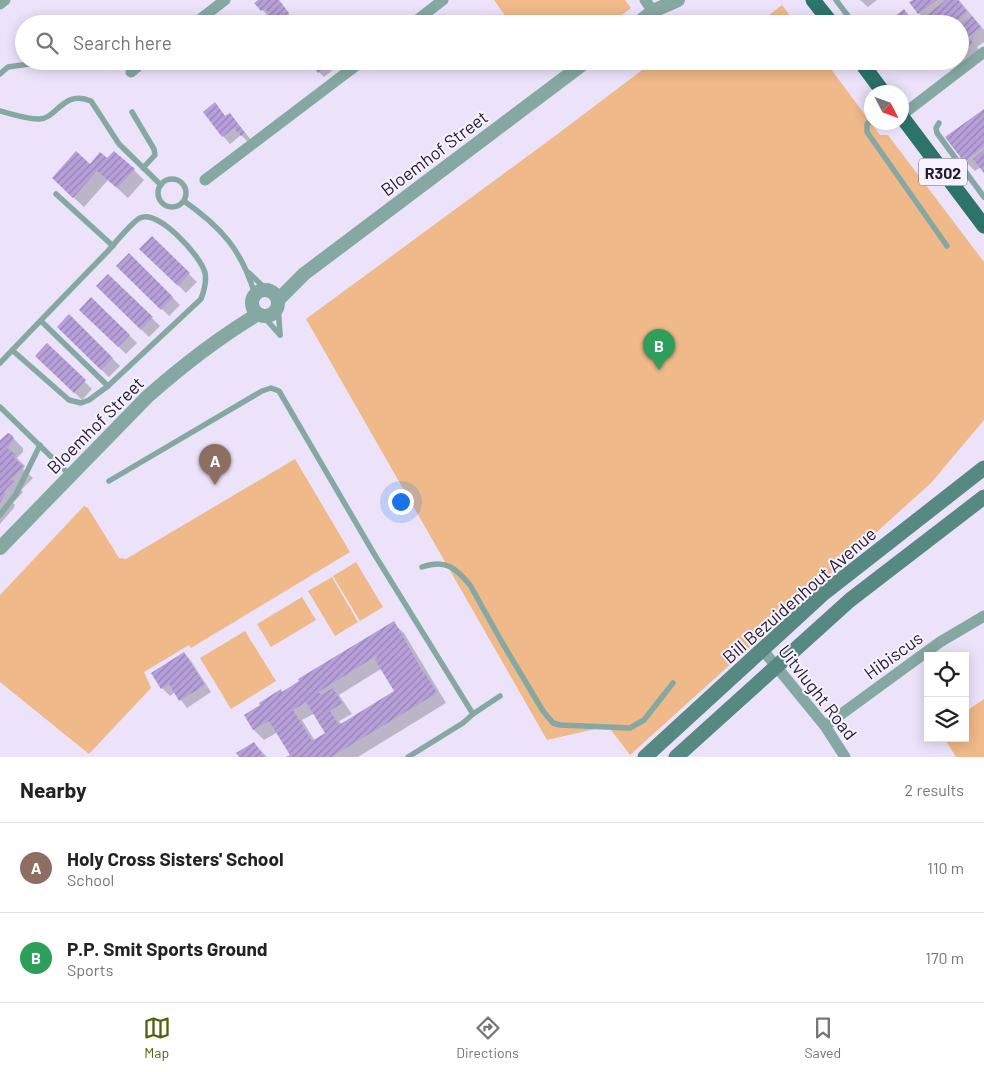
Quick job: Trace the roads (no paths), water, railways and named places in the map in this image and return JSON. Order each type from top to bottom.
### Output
[{"type":"main road","points":[[813,0],[825,15]]},
{"type":"main road","points":[[867,70],[878,85]]},
{"type":"main road","name":"R302","points":[[909,125],[984,226]]},
{"type":"main road","name":"Bill Bezuidenhout Avenue","points":[[644,757],[762,649],[853,570],[984,468]]},
{"type":"main road","points":[[676,757],[850,600],[984,497]]},
{"type":"street","points":[[0,4],[5,0]]},
{"type":"street","points":[[206,15],[225,0]]},
{"type":"street","points":[[424,15],[443,0]]},
{"type":"street","points":[[645,0],[662,7]]},
{"type":"street","points":[[650,15],[678,0]]},
{"type":"street","points":[[969,64],[984,52]]},
{"type":"street","points":[[204,180],[350,70]]},
{"type":"street","name":"Bloemhof Street","points":[[0,548],[147,397],[172,374],[574,70]]},
{"type":"street","points":[[909,111],[961,70]]},
{"type":"street","name":"Hibiscus","points":[[825,726],[940,642],[984,616]]},
{"type":"street","name":"Uitvlught Road","points":[[762,649],[825,726],[845,757]]},
{"type":"lane","points":[[836,0],[847,15]]},
{"type":"lane","points":[[0,74],[8,67],[15,66]]},
{"type":"lane","points":[[0,111],[42,118],[74,98],[84,98],[91,101],[119,144],[161,185]]},
{"type":"lane","points":[[132,112],[154,149],[155,155],[143,168]]},
{"type":"lane","points":[[939,123],[936,128],[937,133],[984,197]]},
{"type":"lane","points":[[867,130],[947,246]]},
{"type":"lane","points":[[171,179],[180,181],[186,192],[184,201],[172,207],[163,203],[159,195],[161,185],[171,179]]},
{"type":"lane","points":[[56,194],[113,246]]},
{"type":"lane","points":[[184,201],[208,218],[225,236],[240,257],[265,302]]},
{"type":"lane","points":[[0,363],[12,350],[139,219],[147,216],[154,218],[196,254],[205,274],[205,288],[201,299],[108,386],[89,400],[81,403],[69,400],[12,350]]},
{"type":"lane","points":[[249,273],[265,302]]},
{"type":"lane","points":[[41,321],[108,386]]},
{"type":"lane","points":[[109,481],[262,391],[276,388],[473,714]]},
{"type":"lane","points":[[0,407],[71,476]]},
{"type":"lane","points":[[0,515],[16,494],[40,445]]},
{"type":"lane","points":[[422,567],[434,563],[445,564],[465,578],[543,711],[553,723],[560,725],[630,728],[644,720],[673,683]]},
{"type":"lane","points":[[408,757],[463,723],[500,696]]},
{"type":"place","name":"P.P. Smit Sports Ground","points":[[659,370]]},
{"type":"place","name":"Holy Cross Sisters' School","points":[[215,485]]}]
